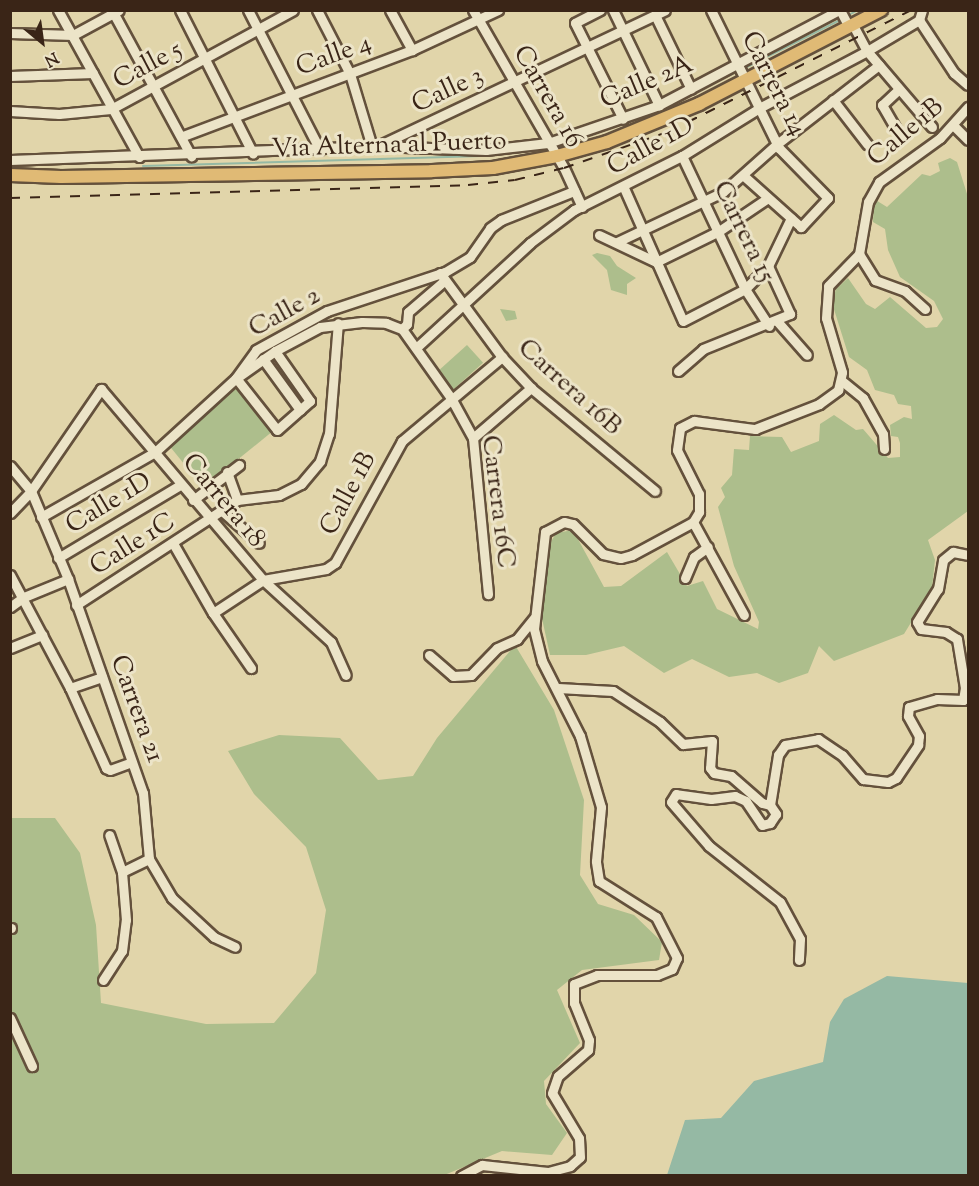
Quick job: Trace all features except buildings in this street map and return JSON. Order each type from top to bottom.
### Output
[{"type":"main road","name":"Vía Alterna al Puerto","points":[[10,175],[61,177],[493,168],[552,148],[652,126],[743,71],[845,18],[881,10]]},
{"type":"street","points":[[10,160],[139,157],[58,10]]},
{"type":"street","points":[[180,10],[235,113],[253,154]]},
{"type":"street","points":[[248,10],[320,150]]},
{"type":"street","name":"Calle 5","points":[[10,111],[77,113],[111,109],[155,88],[293,10]]},
{"type":"street","points":[[317,10],[350,74],[374,147]]},
{"type":"street","points":[[390,10],[412,50]]},
{"type":"street","name":"Carrera 16","points":[[473,10],[552,148],[582,207]]},
{"type":"street","name":"Calle 4","points":[[183,136],[235,113],[350,74],[412,50],[498,10]]},
{"type":"street","points":[[600,10],[575,22],[623,119]]},
{"type":"street","points":[[613,10],[659,105]]},
{"type":"street","name":"Calle 3","points":[[374,147],[665,10]]},
{"type":"street","name":"Carrera 14","points":[[711,10],[761,107],[777,144],[828,198],[801,227],[791,219]]},
{"type":"street","points":[[10,33],[72,35],[117,12],[155,88],[183,136],[191,156]]},
{"type":"street","points":[[655,15],[691,89]]},
{"type":"street","points":[[920,15],[954,73],[969,85]]},
{"type":"street","name":"Calle 1D","points":[[416,348],[465,306],[530,243],[582,207],[624,188],[682,156],[761,107],[867,51],[920,15]]},
{"type":"street","points":[[845,18],[867,51],[932,128]]},
{"type":"street","name":"Calle 2A","points":[[139,157],[253,154],[374,147],[486,150],[552,148],[659,105],[691,89],[743,71],[845,18]]},
{"type":"street","points":[[617,242],[705,202],[744,176],[777,144],[879,65]]},
{"type":"street","points":[[10,76],[93,73]]},
{"type":"street","points":[[896,129],[882,105],[900,89]]},
{"type":"street","points":[[833,100],[867,144]]},
{"type":"street","name":"Calle 1B","points":[[859,254],[872,191],[953,124],[969,107]]},
{"type":"street","points":[[953,124],[969,140]]},
{"type":"street","name":"Carrera 15","points":[[682,156],[745,289],[773,323],[807,355]]},
{"type":"street","points":[[624,188],[683,321],[745,289],[768,266],[791,219],[744,176]]},
{"type":"street","name":"Calle 2","points":[[40,517],[155,452],[236,378],[245,361],[256,350],[327,311],[442,277],[470,257],[490,228],[501,220],[574,191]]},
{"type":"street","points":[[656,262],[719,231],[768,198]]},
{"type":"street","points":[[599,235],[656,262]]},
{"type":"street","points":[[884,448],[883,434],[863,398],[842,381],[824,299],[828,286],[859,254],[875,280],[905,291],[926,309]]},
{"type":"street","points":[[678,371],[703,349],[773,323],[790,314],[768,266]]},
{"type":"street","points":[[275,351],[310,401],[277,430],[236,378],[275,351],[320,327],[338,323],[387,323],[402,329],[406,326],[408,312],[442,277]]},
{"type":"street","name":"Carrera 16B","points":[[442,277],[501,357],[531,388],[655,491]]},
{"type":"street","points":[[227,472],[237,500],[289,492],[302,484],[320,461],[329,434],[338,323]]},
{"type":"street","name":"Carrera 16C","points":[[402,329],[451,398],[473,438],[489,594]]},
{"type":"street","name":"Calle 1B","points":[[213,613],[263,580],[326,569],[335,563],[402,441],[501,357]]},
{"type":"street","points":[[263,359],[300,410]]},
{"type":"street","points":[[461,1176],[471,1168],[488,1165],[548,1172],[570,1166],[580,1157],[579,1138],[552,1093],[558,1076],[588,1050],[589,1040],[574,1003],[574,984],[597,975],[657,975],[672,969],[678,958],[656,917],[599,881],[596,861],[601,807],[580,736],[536,645],[534,618],[542,541],[552,526],[573,524],[603,554],[621,558],[693,522],[701,502],[677,450],[680,428],[694,421],[755,429],[831,398],[842,381]]},
{"type":"street","points":[[473,438],[531,388]]},
{"type":"street","name":"Carrera 18","points":[[31,491],[101,389],[180,485],[263,580],[331,642],[346,675]]},
{"type":"street","points":[[193,500],[239,465]]},
{"type":"street","name":"Carrera 21","points":[[10,466],[31,491],[68,579],[143,793],[149,859],[172,898],[214,937],[235,947]]},
{"type":"street","name":"Calle 1D","points":[[58,558],[180,485]]},
{"type":"street","points":[[10,513],[31,491]]},
{"type":"street","name":"Calle 1C","points":[[76,605],[174,545],[237,500]]},
{"type":"street","points":[[221,510],[260,543]]},
{"type":"street","points":[[693,522],[744,615]]},
{"type":"street","points":[[174,545],[213,613],[250,668]]},
{"type":"street","points":[[685,578],[694,557],[708,547]]},
{"type":"street","points":[[770,805],[778,755],[785,745],[818,739],[842,755],[863,779],[888,782],[896,778],[918,745],[919,736],[908,716],[909,707],[937,699],[963,700],[965,688],[957,639],[946,632],[921,629],[917,622],[938,589],[943,560],[953,552],[969,555]]},
{"type":"street","points":[[10,575],[24,597],[110,770],[132,762]]},
{"type":"street","points":[[10,607],[24,597],[68,579]]},
{"type":"street","points":[[429,655],[453,676],[471,675],[497,648],[517,639],[534,618]]},
{"type":"street","points":[[10,648],[43,635]]},
{"type":"street","points":[[70,688],[102,677]]},
{"type":"street","points":[[558,688],[613,691],[660,722],[683,744],[712,741],[714,750],[710,768],[714,773],[731,776],[762,803],[770,805],[776,814],[770,823],[762,825],[746,801],[735,796],[711,799],[676,794],[671,802],[709,846],[780,902],[801,939],[799,960]]},
{"type":"street","points":[[103,980],[122,951],[126,920],[122,872],[109,835]]},
{"type":"street","points":[[122,872],[149,859]]},
{"type":"street","points":[[10,1018],[32,1066]]},
{"type":"shaded area","points":[[950,158],[957,162],[968,197],[968,511],[928,540],[935,560],[932,588],[904,634],[834,661],[819,646],[808,673],[779,683],[757,673],[729,677],[692,659],[664,673],[624,646],[586,655],[550,655],[541,614],[548,547],[556,533],[573,530],[604,587],[621,586],[667,552],[687,586],[703,581],[717,609],[758,629],[759,622],[734,566],[718,507],[725,497],[721,488],[732,475],[734,449],[749,450],[750,436],[782,437],[791,452],[819,441],[820,424],[834,415],[856,430],[863,429],[888,458],[900,457],[900,443],[898,437],[891,436],[890,425],[904,417],[912,419],[911,406],[898,404],[894,395],[875,390],[867,370],[849,357],[832,303],[836,289],[848,278],[866,304],[875,309],[890,297],[926,328],[937,327],[943,319],[934,301],[900,277],[888,250],[885,229],[873,222],[874,199],[887,207],[922,174],[930,176],[940,171],[938,163]]},
{"type":"shaded area","points":[[597,253],[610,256],[617,266],[636,278],[627,284],[627,295],[611,290],[607,270],[592,255]]},
{"type":"shaded area","points":[[500,309],[515,311],[517,319],[506,321]]},
{"type":"shaded area","points":[[467,345],[483,363],[453,390],[437,372]]},
{"type":"shaded area","points":[[238,386],[274,430],[203,488],[167,443]]},
{"type":"shaded area","points":[[515,645],[554,710],[584,800],[580,875],[598,904],[634,915],[662,942],[659,960],[582,970],[557,990],[580,1043],[544,1081],[546,1104],[567,1133],[552,1155],[502,1151],[442,1176],[11,1176],[11,818],[55,818],[80,853],[96,925],[101,1003],[206,1024],[274,1023],[316,973],[326,910],[306,847],[254,794],[228,751],[279,735],[340,738],[378,780],[413,776],[437,738]]},
{"type":"shaded area","points":[[887,976],[968,983],[968,1175],[667,1175],[685,1120],[721,1118],[754,1081],[823,1062],[830,1022],[844,999]]},
{"type":"waterway","points":[[847,16],[858,10]]},
{"type":"waterway","points":[[745,68],[842,19]]},
{"type":"waterway","points":[[625,123],[732,74]]},
{"type":"waterway","points":[[143,166],[481,156],[527,150]]},
{"type":"railway","points":[[10,198],[468,185],[515,180],[564,168],[670,131],[912,10]]}]
